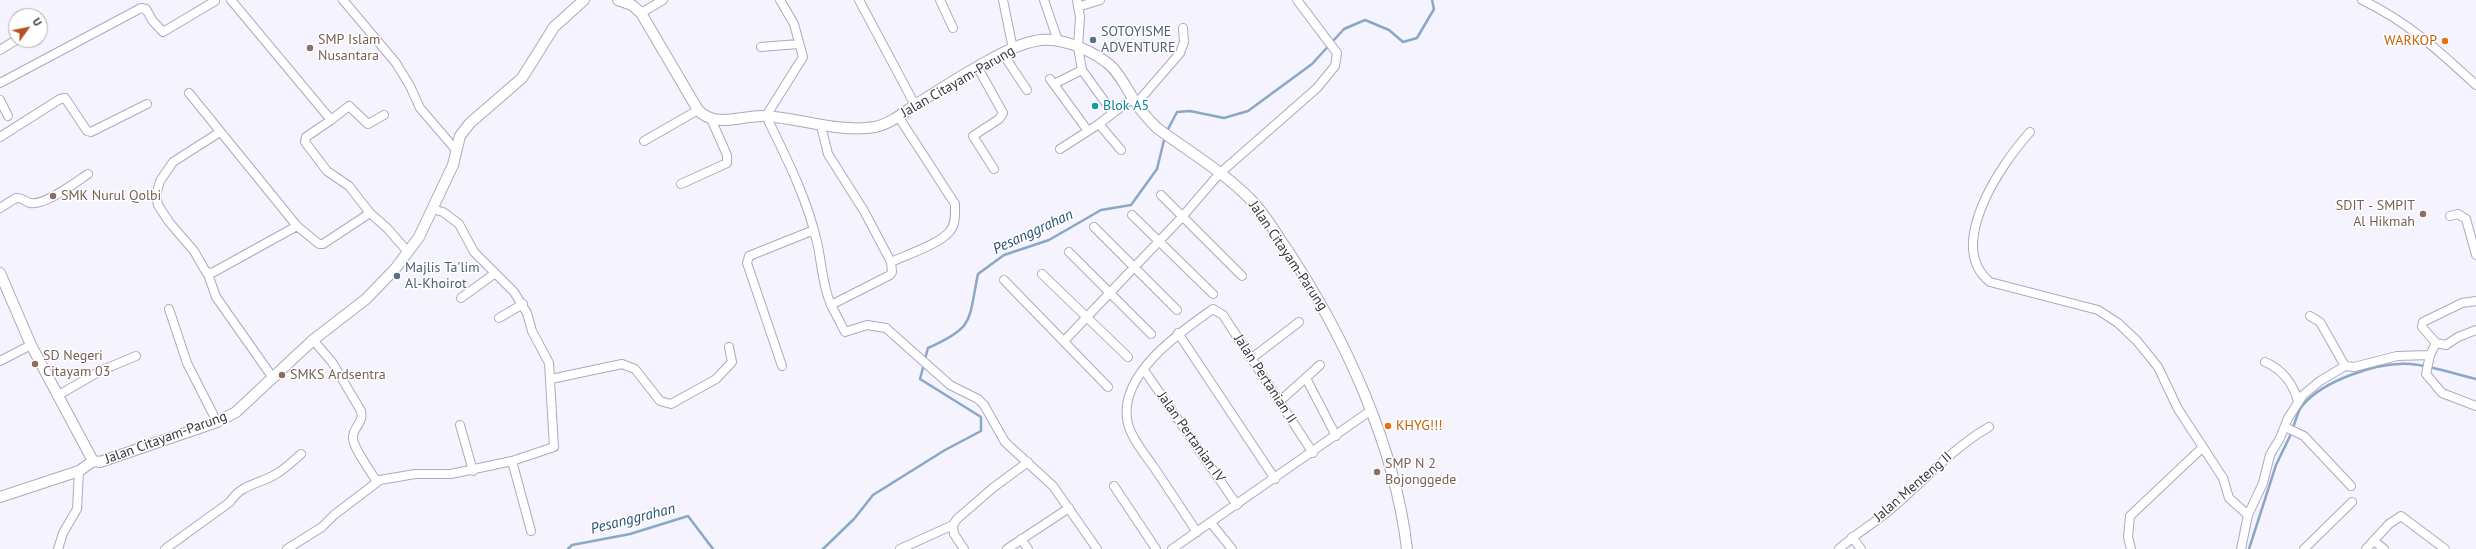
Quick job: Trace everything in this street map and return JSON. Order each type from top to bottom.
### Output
[{"type":"street","points":[[0,83],[141,8],[146,9],[152,20],[163,32],[215,0]]},
{"type":"street","points":[[231,0],[331,120]]},
{"type":"street","points":[[343,0],[396,63],[410,86],[420,108],[456,150]]},
{"type":"street","name":"Jalan Citayam-Parung","points":[[0,273],[31,344],[93,462],[100,462],[217,422],[245,406],[313,340],[366,299],[408,252],[419,237],[453,165],[460,136],[470,123],[522,78],[554,27],[584,0]]},
{"type":"street","points":[[618,0],[632,5],[641,13],[698,110],[711,120],[727,155],[727,163],[681,184]]},
{"type":"street","points":[[641,13],[663,0]]},
{"type":"street","points":[[780,0],[794,24],[802,61],[766,116],[797,181],[814,230],[826,295],[845,332],[867,325],[877,325],[886,328],[950,385],[978,399],[984,405],[1004,442],[1053,486],[1097,549]]},
{"type":"street","points":[[859,0],[915,105]]},
{"type":"street","points":[[940,0],[953,28]]},
{"type":"street","points":[[1003,0],[1013,49]]},
{"type":"street","points":[[1044,0],[1058,41]]},
{"type":"street","points":[[1100,0],[1078,3],[1080,27],[1078,47],[1082,70],[1113,113]]},
{"type":"street","points":[[1064,340],[1182,217],[1219,174],[1317,88],[1335,66],[1337,53],[1297,0]]},
{"type":"street","points":[[2362,0],[2392,14],[2412,29],[2476,84]]},
{"type":"street","points":[[1060,149],[1099,124],[1113,113],[1132,104],[1180,53],[1184,42],[1183,28]]},
{"type":"street","name":"Jalan Citayam-Parung","points":[[711,120],[766,116],[821,126],[876,126],[898,116],[1003,54],[1035,40],[1058,41],[1078,47],[1107,63],[1132,104],[1172,140],[1244,193],[1258,208],[1306,280],[1338,332],[1370,411],[1390,469],[1405,529],[1407,549]]},
{"type":"street","points":[[761,48],[798,44]]},
{"type":"street","points":[[1003,54],[1027,90]]},
{"type":"street","points":[[978,68],[1003,113],[999,119],[973,136],[994,169]]},
{"type":"street","points":[[1082,70],[1052,81],[1088,131]]},
{"type":"street","points":[[189,93],[297,226],[322,245],[370,213]]},
{"type":"street","points":[[0,137],[60,99],[65,98],[87,131],[91,132],[146,104]]},
{"type":"street","points":[[0,100],[8,116]]},
{"type":"street","points":[[384,115],[371,124],[365,124],[350,106],[306,137],[305,142],[327,171],[349,186],[370,213],[387,228],[408,252]]},
{"type":"street","points":[[644,141],[698,110]]},
{"type":"street","points":[[891,262],[933,243],[950,232],[955,220],[955,204],[898,116]]},
{"type":"street","points":[[1099,124],[1121,150]]},
{"type":"street","points":[[821,126],[828,154],[864,211],[891,262],[892,272],[890,275],[831,305]]},
{"type":"street","points":[[220,132],[173,162],[160,181],[156,195],[158,205],[168,222],[194,251],[208,274],[216,297],[273,378]]},
{"type":"street","points":[[2030,132],[1979,209],[1972,247],[1980,274],[1990,282],[2098,310],[2118,323],[2137,341],[2158,367],[2167,390],[2202,448],[2223,478],[2229,498],[2248,515]]},
{"type":"street","points":[[0,208],[20,197],[30,203],[41,202],[59,193],[88,174]]},
{"type":"street","points":[[1160,195],[1242,276]]},
{"type":"street","points":[[287,549],[322,526],[377,482],[388,478],[415,474],[451,474],[473,471],[512,461],[554,447],[549,363],[532,331],[523,304],[514,292],[494,274],[474,252],[458,224],[443,212],[432,208]]},
{"type":"street","points":[[2450,216],[2458,214],[2466,218],[2476,255]]},
{"type":"street","points":[[1132,215],[1213,294]]},
{"type":"street","points":[[208,274],[297,226]]},
{"type":"street","points":[[1094,228],[1177,310]]},
{"type":"street","points":[[782,366],[747,263],[749,256],[814,230]]},
{"type":"street","points":[[1069,252],[1151,334]]},
{"type":"street","points":[[461,298],[494,274]]},
{"type":"street","points":[[1042,274],[1128,357]]},
{"type":"street","points":[[1004,280],[1064,340],[1108,387]]},
{"type":"street","points":[[2476,300],[2462,303],[2423,322],[2422,327],[2436,343],[2446,345],[2458,337],[2476,330]]},
{"type":"street","points":[[499,318],[523,304]]},
{"type":"street","points":[[170,309],[187,363],[217,422]]},
{"type":"street","name":"Jalan Pertanian II","points":[[1178,333],[1213,309],[1223,315],[1313,453]]},
{"type":"street","points":[[2310,316],[2320,322],[2346,366]]},
{"type":"street","points":[[1252,358],[1299,322]]},
{"type":"street","points":[[1197,532],[1131,432],[1128,422],[1130,395],[1144,370],[1160,349],[1178,333],[1275,479]]},
{"type":"street","points":[[313,340],[332,362],[362,411],[362,421],[354,432],[353,442],[377,482]]},
{"type":"street","points":[[2436,343],[2426,374],[2442,393],[2476,406]]},
{"type":"street","points":[[0,361],[31,344]]},
{"type":"street","points":[[551,379],[622,364],[635,369],[660,401],[671,404],[716,379],[732,362],[729,346]]},
{"type":"street","points":[[57,396],[100,372],[136,356]]},
{"type":"street","points":[[2241,549],[2248,515],[2263,483],[2270,455],[2298,401],[2320,381],[2346,366],[2354,367],[2397,356],[2430,358]]},
{"type":"street","points":[[2265,362],[2287,379],[2298,401]]},
{"type":"street","points":[[1280,401],[1320,365]]},
{"type":"street","name":"Jalan Pertanian IV","points":[[1144,370],[1237,505]]},
{"type":"street","points":[[1306,378],[1336,436]]},
{"type":"street","points":[[1174,548],[1313,453],[1370,411]]},
{"type":"street","points":[[460,424],[473,471]]},
{"type":"street","points":[[2285,426],[2304,436],[2351,486]]},
{"type":"street","name":"Jalan Menteng II","points":[[1839,549],[1852,537],[1889,511],[1957,449],[1989,427]]},
{"type":"street","points":[[2131,549],[2128,537],[2130,516],[2202,448]]},
{"type":"street","points":[[165,549],[230,502],[235,494],[257,481],[274,476],[300,454]]},
{"type":"street","points":[[512,461],[531,531]]},
{"type":"street","points":[[0,497],[78,471],[93,462]]},
{"type":"street","points":[[900,549],[953,525],[969,507],[1028,462]]},
{"type":"street","points":[[58,549],[63,533],[77,509],[78,471]]},
{"type":"street","points":[[1114,486],[1156,549]]},
{"type":"street","points":[[2304,549],[2352,502]]},
{"type":"street","points":[[1007,549],[1069,508]]},
{"type":"street","points":[[2366,549],[2389,524],[2401,516],[2445,549]]},
{"type":"street","points":[[1211,522],[1232,549]]},
{"type":"street","points":[[953,525],[954,534],[964,549]]},
{"type":"street","points":[[1852,537],[1860,549]]},
{"type":"street","points":[[1021,539],[1028,549]]},
{"type":"street","points":[[2374,541],[2384,549]]},
{"type":"waterway","name":"Pesanggrahan","points":[[1167,131],[1177,112],[1190,111],[1224,118],[1248,111],[1312,64],[1344,29],[1365,20],[1389,30],[1403,42],[1417,38],[1434,9],[1432,0]]},
{"type":"waterway","name":"Pesanggrahan","points":[[925,359],[928,348],[954,334],[962,328],[967,321],[973,303],[978,274],[1004,255],[1049,240],[1101,210],[1131,205],[1157,169],[1165,136]]},
{"type":"waterway","name":"Pesanggrahan","points":[[823,549],[854,519],[873,495],[945,450],[981,431],[981,417],[920,379],[924,364]]},
{"type":"waterway","points":[[2294,425],[2298,412],[2311,397],[2323,388],[2337,381],[2368,369],[2398,364],[2411,364],[2435,368],[2476,379]]},
{"type":"waterway","points":[[2249,549],[2276,465],[2291,434]]},
{"type":"waterway","name":"Pesanggrahan","points":[[568,549],[572,545],[630,534],[688,516],[713,549]]},
{"type":"place","name":"SOTOYISME ADVENTURE","points":[[1093,40]]},
{"type":"place","name":"WARKOP","points":[[2445,41]]},
{"type":"place","name":"SMP Islam Nusantara","points":[[310,48]]},
{"type":"place","name":"Blok A5","points":[[1095,106]]},
{"type":"place","name":"SMK Nurul Qolbi","points":[[53,196]]},
{"type":"place","name":"SDIT - SMPIT Al Hikmah","points":[[2423,214]]},
{"type":"place","name":"Majlis Ta'lim Al-Khoirot","points":[[397,276]]},
{"type":"place","name":"SD Negeri Citayam 03","points":[[35,364]]},
{"type":"place","name":"SMKS Ardsentra","points":[[282,375]]},
{"type":"place","name":"KHYG!!!","points":[[1388,426]]},
{"type":"place","name":"SMP N 2 Bojonggede","points":[[1377,472]]}]
